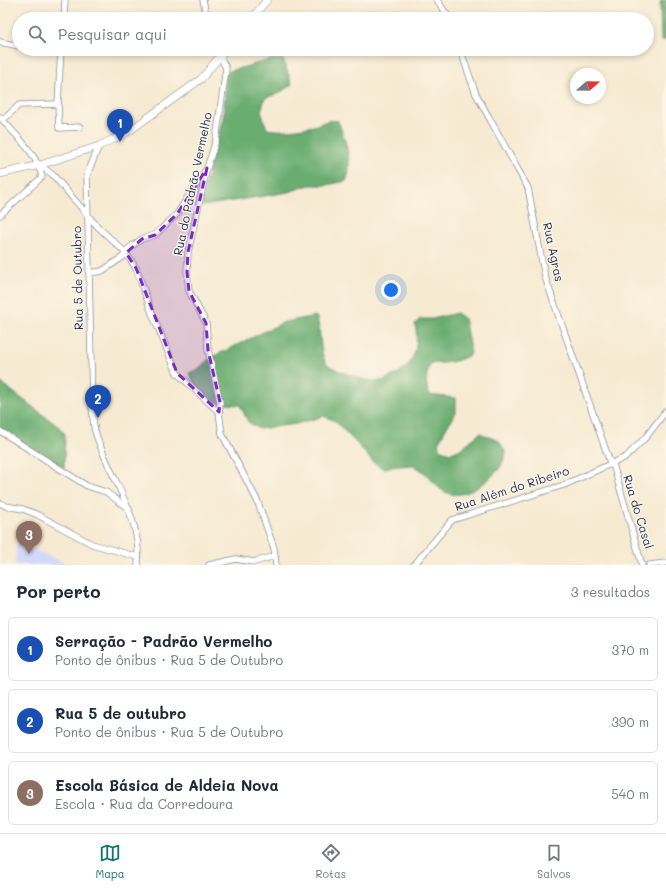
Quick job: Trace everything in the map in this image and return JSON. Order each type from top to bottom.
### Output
[{"type":"street","points":[[64,12],[65,0]]},
{"type":"street","points":[[203,0],[206,12]]},
{"type":"street","points":[[257,12],[267,0]]},
{"type":"street","points":[[438,0],[446,12]]},
{"type":"street","points":[[0,42],[12,45]]},
{"type":"street","points":[[61,56],[58,104],[59,128],[80,127]]},
{"type":"street","points":[[0,174],[40,165],[99,146],[128,132],[201,80],[221,56]]},
{"type":"street","name":"Rua do Padrão Vermelho","points":[[221,56],[226,68],[216,140],[207,168],[188,252],[187,272],[189,291],[206,323],[208,350],[220,402],[218,412],[222,434],[257,500],[275,556],[276,565]]},
{"type":"street","name":"Rua Agras","points":[[462,56],[476,94],[528,188],[545,277],[612,465]]},
{"type":"street","points":[[58,104],[19,104],[1,119],[40,165],[53,175],[87,215],[126,253],[136,268],[153,316],[177,373],[218,412]]},
{"type":"street","name":"Rua 5 de Outubro","points":[[99,146],[87,175],[92,407],[95,430],[129,509],[138,557],[138,565]]},
{"type":"street","points":[[0,215],[42,177],[40,165]]},
{"type":"street","points":[[89,273],[102,271],[123,257],[142,239],[155,235],[177,214],[207,168]]},
{"type":"street","points":[[184,203],[192,205],[197,210]]},
{"type":"street","name":"Rua Além do Ribeiro","points":[[414,565],[452,520],[564,485],[612,465],[626,457],[646,437],[666,410]]},
{"type":"street","points":[[0,431],[87,486],[106,492],[129,509]]},
{"type":"street","name":"Rua do Casal","points":[[612,465],[642,565]]},
{"type":"street","points":[[0,503],[6,506],[23,509],[38,515],[92,544],[138,557]]},
{"type":"street","points":[[209,565],[236,559],[254,562],[275,556]]},
{"type":"street","points":[[649,565],[666,563]]},
{"type":"highlighted area","points":[[207,168],[188,252],[187,272],[189,291],[206,323],[208,350],[220,402],[219,412],[177,373],[136,268],[126,253],[142,239],[155,235],[177,214]]},
{"type":"shaded area","points":[[17,542],[69,565],[15,565]]},
{"type":"green space","points":[[661,0],[666,0],[666,40],[661,41],[660,6]]},
{"type":"green space","points":[[273,59],[283,59],[292,84],[280,93],[265,98],[261,111],[267,129],[290,130],[314,126],[328,121],[338,121],[348,151],[349,167],[346,181],[327,185],[309,185],[289,192],[202,206],[205,186],[224,113],[226,72]]},
{"type":"green space","points":[[457,313],[464,318],[471,354],[452,362],[431,363],[427,375],[426,383],[430,395],[456,398],[456,411],[438,443],[441,450],[451,453],[459,450],[480,433],[499,441],[506,453],[501,466],[492,476],[479,487],[463,494],[448,493],[440,489],[421,470],[412,466],[406,465],[382,468],[372,461],[335,421],[324,416],[296,424],[259,429],[248,422],[240,405],[215,401],[203,394],[198,389],[189,373],[198,369],[210,358],[284,322],[316,316],[322,351],[326,364],[344,373],[359,378],[382,381],[404,369],[409,363],[415,349],[415,324],[420,319],[432,319]]},
{"type":"green space","points":[[0,382],[59,427],[65,434],[64,468],[0,428]]},
{"type":"place","name":"Serração - Padrão Vermelho","points":[[120,142]]},
{"type":"place","name":"Rua 5 de outubro","points":[[98,418]]},
{"type":"place","name":"Escola Básica de Aldeia Nova","points":[[29,554]]}]
